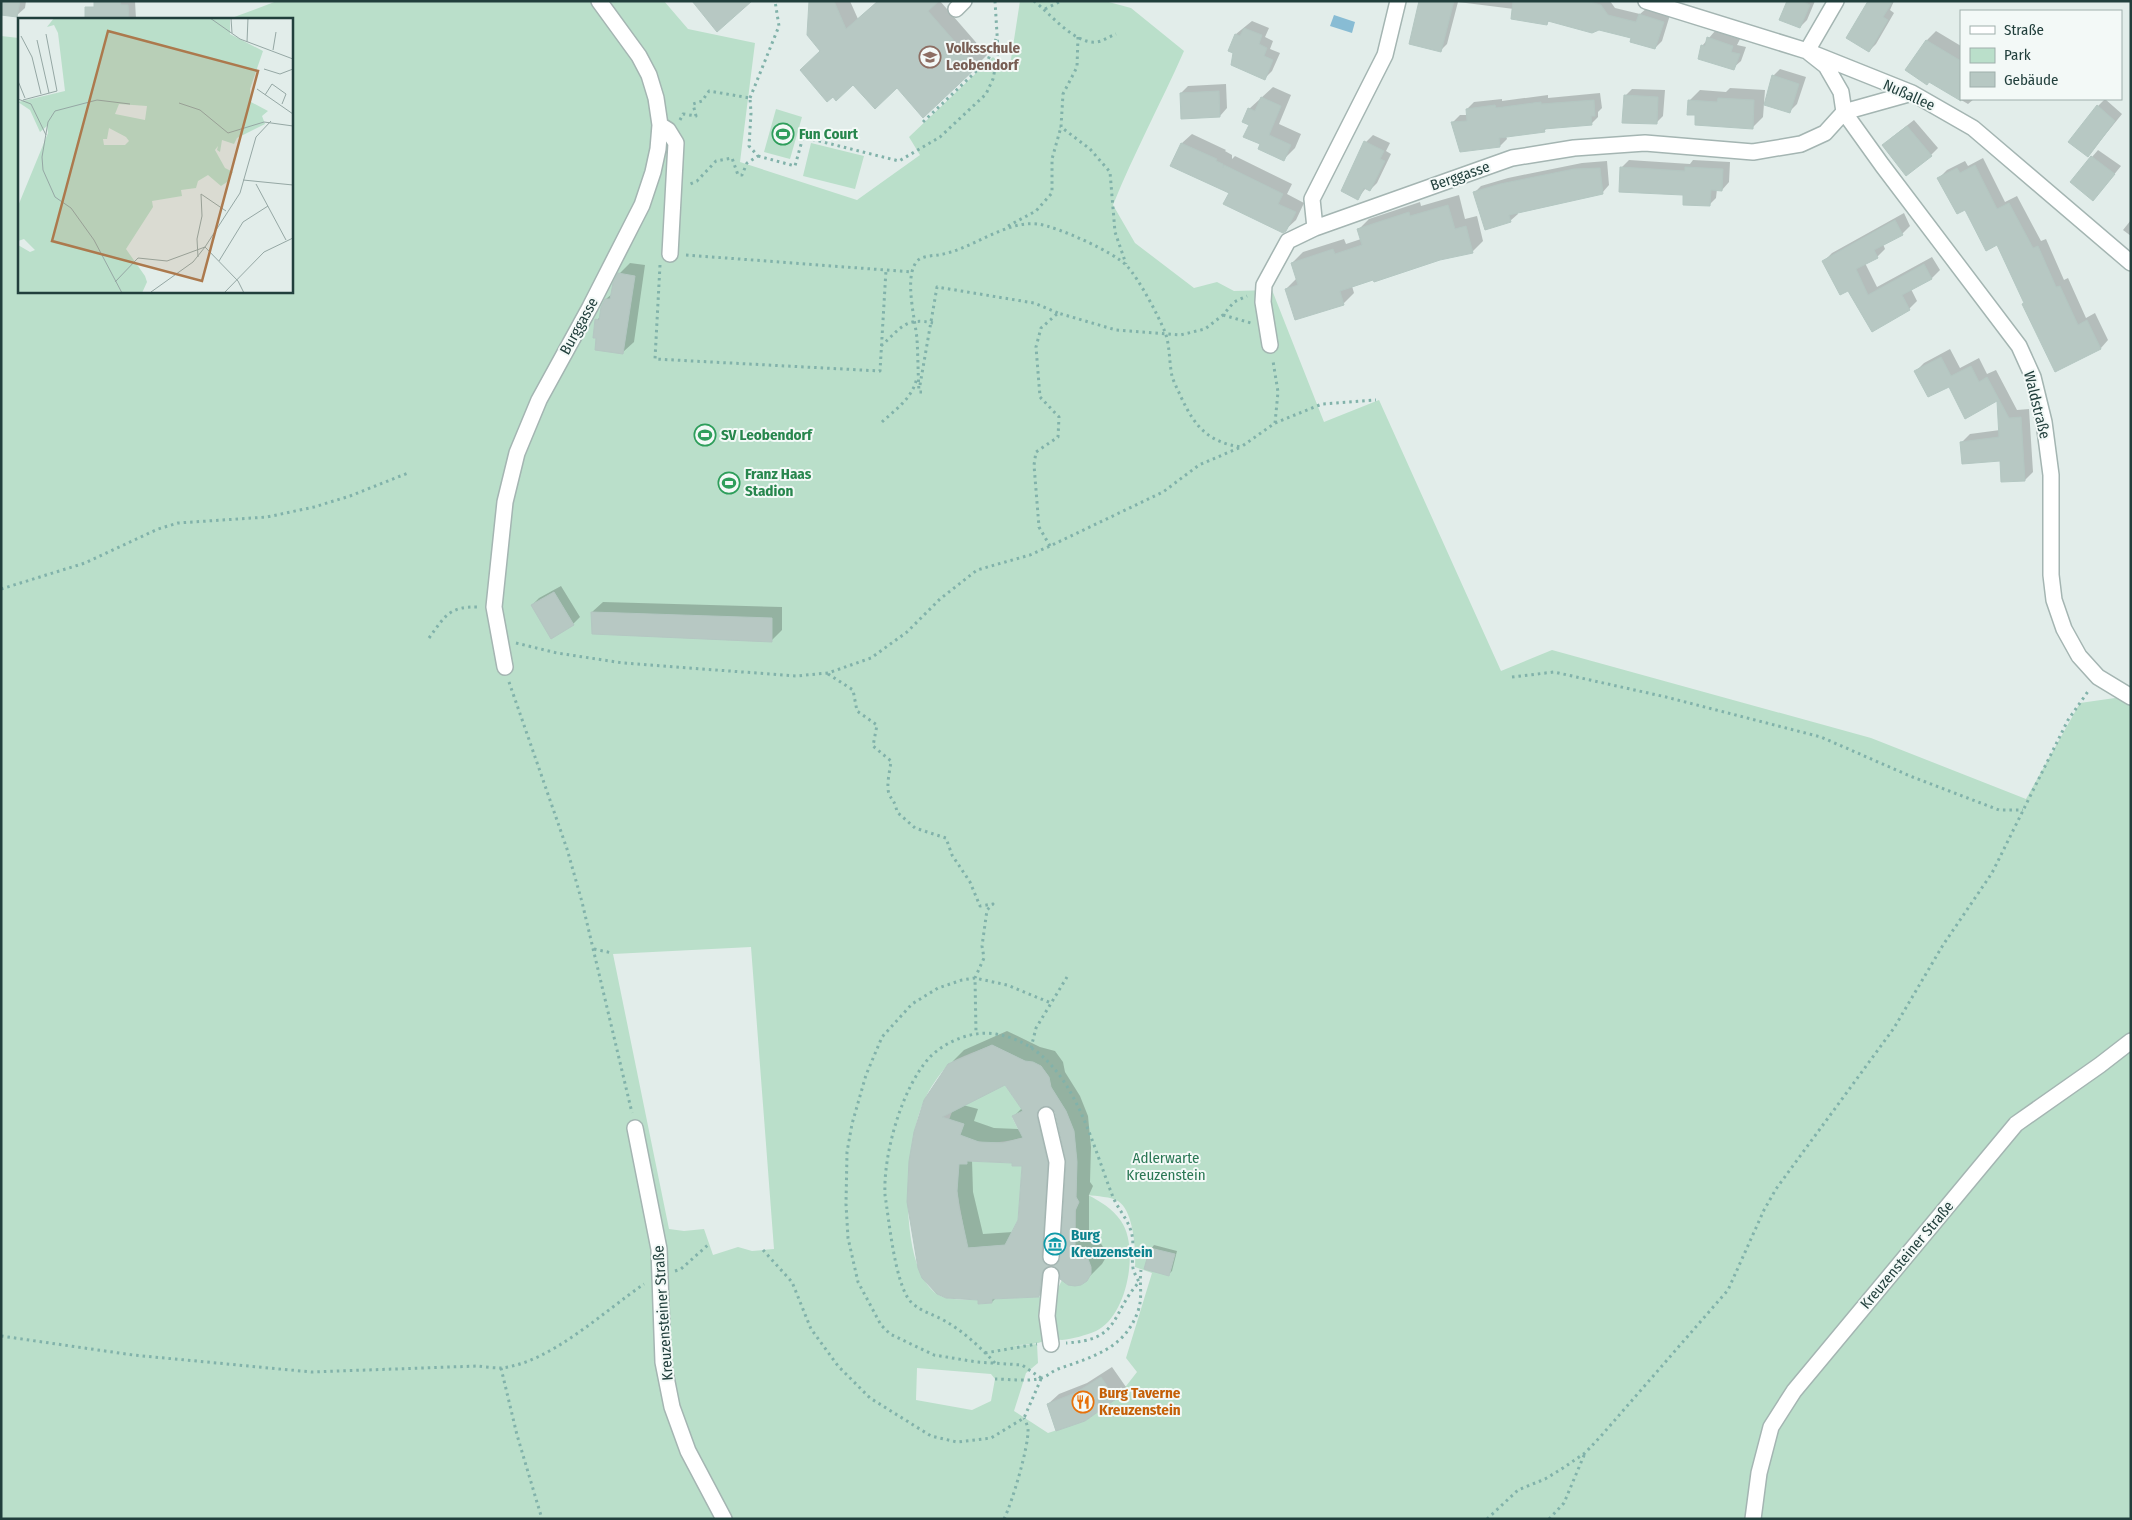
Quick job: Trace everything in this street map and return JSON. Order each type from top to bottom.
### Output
[{"type":"street","name":"Burggasse","points":[[505,667],[498,639],[494,607],[505,502],[518,453],[538,400],[590,306],[642,204],[654,172],[658,149],[660,125],[656,98],[649,75],[639,56],[599,1]]},
{"type":"street","points":[[1315,228],[1312,199],[1386,55],[1398,1]]},
{"type":"street","name":"Nußallee","points":[[1646,1],[1807,51],[1875,80],[1912,93],[1973,128],[2131,264]]},
{"type":"street","points":[[1836,1],[1807,51],[1826,66],[1842,92],[1844,112],[1912,93]]},
{"type":"street","name":"Berggasse","points":[[1270,345],[1263,302],[1264,285],[1288,241],[1315,228],[1512,158],[1574,148],[1645,143],[1753,152],[1801,144],[1825,133],[1844,112]]},
{"type":"street","name":"Waldstraße","points":[[1844,112],[1882,166],[2019,346],[2033,377],[2044,422],[2051,475],[2051,575],[2054,600],[2064,629],[2079,656],[2098,677],[2131,697]]},
{"type":"street","points":[[660,125],[668,130],[676,143],[670,254]]},
{"type":"street","name":"Kreuzensteiner Straße","points":[[1754,1519],[1759,1473],[1771,1427],[1794,1391],[2016,1124],[2100,1065],[2131,1040]]},
{"type":"street","points":[[1046,1115],[1057,1162],[1051,1257]]},
{"type":"street","name":"Kreuzensteiner Straße","points":[[635,1128],[660,1249],[663,1362],[672,1407],[688,1451],[724,1519]]},
{"type":"street","points":[[1050,1342],[1047,1316],[1051,1275]]},
{"type":"path","points":[[775,1],[779,26],[750,98],[749,146],[758,156],[795,166],[803,137],[900,161],[940,137],[986,94],[993,79],[996,64],[997,35],[995,1]]},
{"type":"path","points":[[1034,1],[1060,26],[1090,42],[1100,42],[1116,34]]},
{"type":"path","points":[[1045,10],[1061,1]]},
{"type":"path","points":[[923,122],[988,60],[994,49],[997,35]]},
{"type":"path","points":[[1078,37],[1078,67],[1063,94],[1062,127],[1052,159],[1052,194],[1036,211],[983,240],[942,254],[923,257],[915,262],[912,272],[911,291],[920,392],[936,287],[1034,303],[1058,313],[1116,330],[1165,332],[1180,335],[1205,329],[1223,315],[1234,302],[1248,296]]},
{"type":"path","points":[[676,143],[678,128],[683,114],[696,116],[694,104],[702,100],[709,91],[750,98]]},
{"type":"path","points":[[1062,127],[1090,149],[1110,172],[1115,232],[1127,266],[1165,332],[1173,378],[1191,418],[1206,434],[1218,441],[1241,447]]},
{"type":"path","points":[[674,182],[687,185],[697,181],[716,161],[732,158],[738,175],[742,175],[747,163],[758,156]]},
{"type":"path","points":[[1006,228],[1038,224],[1068,234],[1112,254],[1127,266]]},
{"type":"path","points":[[886,270],[880,371],[655,359],[660,254],[670,254],[886,270],[912,272]]},
{"type":"path","points":[[1050,546],[1039,527],[1034,465],[1036,452],[1058,437],[1059,417],[1040,397],[1036,348],[1042,328],[1058,313]]},
{"type":"path","points":[[1223,315],[1267,327]]},
{"type":"path","points":[[881,346],[901,327],[914,320],[932,322]]},
{"type":"path","points":[[1270,345],[1278,392],[1275,422]]},
{"type":"path","points":[[882,422],[913,391],[918,359]]},
{"type":"path","points":[[498,639],[557,652],[623,663],[796,676],[828,674],[871,658],[907,632],[940,599],[977,570],[1030,555],[1162,492],[1199,465],[1241,447],[1275,422],[1322,404],[1376,400]]},
{"type":"path","points":[[1,589],[85,564],[158,529],[178,523],[267,517],[314,507],[350,496],[408,473]]},
{"type":"path","points":[[429,638],[448,612],[467,606],[494,607]]},
{"type":"path","points":[[505,667],[514,701],[567,850],[594,949],[635,1128]]},
{"type":"path","points":[[1512,677],[1554,672],[1666,697],[1802,732],[1821,737],[1910,776],[1999,810],[2023,810]]},
{"type":"path","points":[[828,674],[853,690],[857,711],[877,726],[873,746],[891,761],[888,785],[889,794],[895,801],[897,812],[915,828],[946,838],[952,855],[970,882],[980,906],[993,904],[987,910],[982,946],[984,958],[975,978],[976,1033]]},
{"type":"path","points":[[1487,1519],[1518,1490],[1545,1479],[1585,1452],[1728,1290],[1764,1210],[1776,1189],[1894,1028],[1943,945],[1992,873],[2068,720],[2098,677]]},
{"type":"path","points":[[594,949],[612,953]]},
{"type":"path","points":[[1031,1048],[1036,1028],[1067,977]]},
{"type":"path","points":[[1041,1378],[1022,1366],[934,1355],[902,1341],[880,1325],[863,1292],[854,1267],[848,1238],[846,1204],[847,1152],[852,1124],[866,1075],[882,1037],[912,1004],[926,993],[962,980],[975,978],[1007,985],[1051,1003]]},
{"type":"path","points":[[994,1363],[986,1353],[958,1329],[917,1308],[904,1292],[900,1280],[884,1184],[896,1125],[904,1097],[913,1080],[932,1055],[959,1039],[976,1033],[987,1032],[1019,1040],[1048,1061],[1066,1084],[1075,1100],[1114,1199],[1131,1230],[1134,1244],[1133,1268],[1139,1282],[1142,1298],[1138,1312],[1122,1339],[1102,1353],[1055,1370],[1041,1378],[995,1379]]},
{"type":"path","points":[[1,1336],[132,1355],[311,1372],[478,1366],[501,1368],[532,1360],[559,1346],[652,1278],[681,1269],[709,1244]]},
{"type":"path","points":[[763,1250],[792,1282],[811,1329],[838,1366],[870,1398],[905,1422],[931,1436],[957,1442],[970,1442],[991,1438],[1024,1418],[1041,1378]]},
{"type":"path","points":[[986,1353],[1050,1342],[1080,1342],[1095,1338],[1107,1331],[1119,1315],[1129,1294],[1139,1282],[1141,1270]]},
{"type":"path","points":[[501,1368],[517,1435],[542,1519]]},
{"type":"path","points":[[1004,1519],[1011,1505],[1026,1449],[1028,1426],[1024,1418]]},
{"type":"path","points":[[1549,1519],[1564,1503],[1585,1452]]},
{"type":"green space","name":"Adlerwarte Kreuzenstein","points":[[277,1],[664,1],[688,29],[755,43],[740,162],[857,200],[920,155],[909,137],[993,57],[1009,72],[1020,1],[1105,1],[1131,8],[1184,51],[1113,205],[1135,243],[1194,288],[1217,282],[1234,291],[1272,290],[1324,422],[1379,400],[1501,671],[1552,650],[1871,738],[2026,799],[2080,703],[2129,696],[2131,693],[2131,1519],[1,1519],[1,36],[18,38],[18,292],[292,292],[292,18],[232,18]],"holes":[[[751,947],[774,1249],[752,1251],[738,1247],[713,1255],[704,1229],[684,1231],[669,1229],[613,954]],[[992,1045],[1025,1061],[1041,1066],[1049,1077],[1051,1087],[1066,1111],[1074,1131],[1077,1162],[1075,1252],[1089,1263],[1091,1271],[1090,1276],[1081,1285],[1068,1285],[1062,1280],[1058,1288],[1043,1291],[1040,1297],[992,1299],[992,1303],[979,1304],[978,1300],[951,1299],[941,1296],[924,1279],[915,1258],[910,1231],[908,1202],[909,1172],[917,1120],[931,1087],[950,1063]],[[1088,1195],[1112,1199],[1118,1201],[1123,1206],[1128,1213],[1133,1232],[1135,1267],[1152,1273],[1126,1358],[1137,1372],[1116,1399],[1085,1421],[1048,1433],[1014,1411],[1026,1373],[1038,1363],[1037,1344],[1014,1346],[1038,1343],[1051,1338],[1062,1340],[1075,1338],[1096,1331],[1107,1323],[1116,1312],[1123,1297],[1130,1264],[1127,1233],[1121,1221],[1114,1212]],[[917,1368],[991,1374],[995,1379],[991,1401],[972,1410],[916,1400]]]},
{"type":"green space","name":"Fun Court","points":[[776,109],[802,117],[790,159],[764,152]]},
{"type":"green space","points":[[811,143],[864,156],[855,189],[803,176]]},
{"type":"green space","points":[[1003,1082],[1023,1111],[1012,1117],[1019,1131],[1042,1128],[1043,1132],[1002,1142],[981,1142],[960,1135],[964,1124],[949,1120],[953,1109]]},
{"type":"green space","points":[[967,1161],[1012,1163],[1022,1166],[1018,1220],[1005,1245],[963,1248],[962,1242],[965,1235],[957,1191],[959,1164],[967,1164]]},
{"type":"water","points":[[1334,15],[1355,22],[1352,33],[1330,26]]},
{"type":"building","points":[[1,1],[20,1],[17,17],[1,15]]},
{"type":"building","points":[[94,1],[120,1],[121,5],[128,5],[129,18],[85,18],[85,7],[94,7]]},
{"type":"building","points":[[692,1],[752,1],[717,32]]},
{"type":"building","name":"Volksschule Leobendorf","points":[[809,1],[834,1],[846,29],[878,1],[939,1],[928,11],[977,67],[923,118],[897,88],[875,109],[853,85],[836,101],[833,97],[827,102],[800,70],[820,51],[807,35]]},
{"type":"building","points":[[1419,1],[1454,1],[1441,52],[1409,44]]},
{"type":"building","points":[[1513,1],[1586,1],[1601,5],[1608,15],[1636,22],[1639,14],[1664,22],[1655,49],[1630,42],[1631,38],[1599,30],[1592,33],[1548,21],[1547,25],[1511,19]]},
{"type":"building","points":[[1787,1],[1802,1],[1810,5],[1800,28],[1779,20]]},
{"type":"building","points":[[1868,1],[1893,1],[1883,17],[1888,20],[1869,52],[1846,38]]},
{"type":"building","points":[[1244,28],[1262,35],[1259,44],[1267,48],[1264,56],[1273,60],[1265,80],[1231,65],[1233,53],[1228,51],[1235,34],[1240,36]]},
{"type":"building","points":[[1707,37],[1733,46],[1731,52],[1740,54],[1734,70],[1698,59],[1701,45],[1705,46]]},
{"type":"building","points":[[1926,40],[1960,60],[1961,101],[1929,82],[1927,85],[1905,70]]},
{"type":"building","points":[[1772,75],[1799,84],[1790,113],[1764,105]]},
{"type":"building","points":[[1219,91],[1220,117],[1181,119],[1180,93]]},
{"type":"building","points":[[1624,95],[1658,97],[1657,124],[1622,123]]},
{"type":"building","points":[[1261,97],[1281,106],[1269,135],[1291,145],[1284,161],[1258,149],[1260,144],[1243,137],[1249,125],[1242,122],[1248,108],[1255,111]]},
{"type":"building","points":[[1718,98],[1754,100],[1753,129],[1695,125],[1695,115],[1687,115],[1688,100],[1717,102]]},
{"type":"building","points":[[1594,100],[1595,116],[1591,116],[1592,125],[1544,129],[1545,132],[1499,138],[1500,147],[1460,152],[1451,122],[1467,121],[1466,109],[1495,105],[1496,108],[1541,102],[1541,104]]},
{"type":"building","points":[[2097,105],[2115,121],[2088,157],[2068,142]]},
{"type":"building","points":[[1907,126],[1932,156],[1906,176],[1882,145]]},
{"type":"building","points":[[1364,141],[1384,151],[1380,159],[1385,161],[1370,191],[1364,188],[1358,200],[1341,191]]},
{"type":"building","points":[[1181,143],[1217,159],[1216,161],[1223,164],[1223,168],[1224,165],[1283,194],[1278,204],[1296,212],[1286,231],[1283,233],[1223,204],[1229,193],[1170,166]]},
{"type":"building","points":[[2091,156],[2115,174],[2093,201],[2070,182]]},
{"type":"building","points":[[1975,165],[1997,209],[2009,203],[2033,248],[2038,246],[2056,287],[2060,286],[2078,325],[2087,320],[2101,349],[2055,372],[2022,304],[2024,303],[1997,245],[1986,251],[1965,210],[1957,214],[1937,178],[1957,168],[1960,173]]},
{"type":"building","points":[[1620,167],[1685,171],[1685,167],[1723,169],[1722,191],[1711,190],[1710,206],[1683,205],[1683,195],[1619,192]]},
{"type":"building","points":[[1600,168],[1603,194],[1509,215],[1511,222],[1485,230],[1473,192],[1500,184],[1574,169]]},
{"type":"building","points":[[1448,205],[1455,229],[1466,226],[1473,253],[1440,260],[1340,291],[1344,305],[1295,320],[1285,289],[1298,285],[1291,263],[1333,249],[1335,254],[1362,245],[1357,229],[1409,212],[1410,216]]},
{"type":"building","points":[[1895,220],[1903,235],[1874,250],[1878,258],[1856,269],[1868,295],[1924,264],[1932,279],[1902,295],[1910,310],[1872,332],[1848,291],[1840,295],[1822,261]]},
{"type":"building","points":[[618,273],[635,276],[623,354],[595,350],[596,338],[593,338],[595,319],[599,320],[601,307],[605,299],[610,299],[613,283]]},
{"type":"building","points":[[1941,357],[1951,376],[1971,366],[1979,382],[1987,377],[2009,418],[2021,417],[2025,481],[2001,482],[2000,461],[1962,464],[1960,442],[1999,437],[1997,401],[1965,419],[1949,387],[1928,397],[1914,371]]},
{"type":"building","points":[[554,592],[574,625],[551,639],[531,605]]},
{"type":"building","points":[[591,612],[772,618],[772,642],[592,634]]},
{"type":"building","name":"Burg Kreuzenstein","points":[[992,1045],[1025,1061],[1041,1066],[1049,1077],[1051,1087],[1066,1111],[1074,1131],[1077,1162],[1076,1197],[1079,1202],[1075,1211],[1075,1252],[1082,1254],[1088,1259],[1091,1267],[1091,1274],[1087,1281],[1081,1285],[1068,1285],[1060,1279],[1059,1271],[1053,1266],[1058,1263],[1060,1258],[1066,1162],[1055,1112],[1049,1106],[1043,1106],[1037,1112],[1048,1163],[1042,1256],[1043,1262],[1049,1266],[1044,1269],[1042,1274],[1039,1297],[992,1299],[992,1303],[978,1304],[978,1300],[946,1298],[937,1294],[922,1278],[918,1268],[907,1202],[909,1161],[914,1132],[924,1100],[948,1064]],"holes":[[[1005,1085],[1023,1111],[1012,1116],[1023,1138],[1003,1143],[979,1142],[960,1135],[964,1124],[942,1117]],[[967,1161],[1012,1163],[1012,1166],[1022,1166],[1018,1220],[1005,1245],[968,1248],[957,1191],[959,1164],[967,1164]]]},
{"type":"building","points":[[1150,1248],[1175,1254],[1169,1276],[1144,1269]]},
{"type":"building","name":"Burg Taverne Kreuzenstein","points":[[1101,1377],[1116,1399],[1085,1421],[1056,1431],[1047,1404],[1075,1393]]},
{"type":"place","name":"Volksschule Leobendorf","points":[[930,57]]},
{"type":"place","name":"Fun Court","points":[[783,134]]},
{"type":"place","name":"SV Leobendorf","points":[[705,435]]},
{"type":"place","name":"Franz Haas Stadion","points":[[729,483]]},
{"type":"place","name":"Burg Kreuzenstein","points":[[1055,1244]]},
{"type":"place","name":"Burg Taverne Kreuzenstein","points":[[1083,1402]]}]
